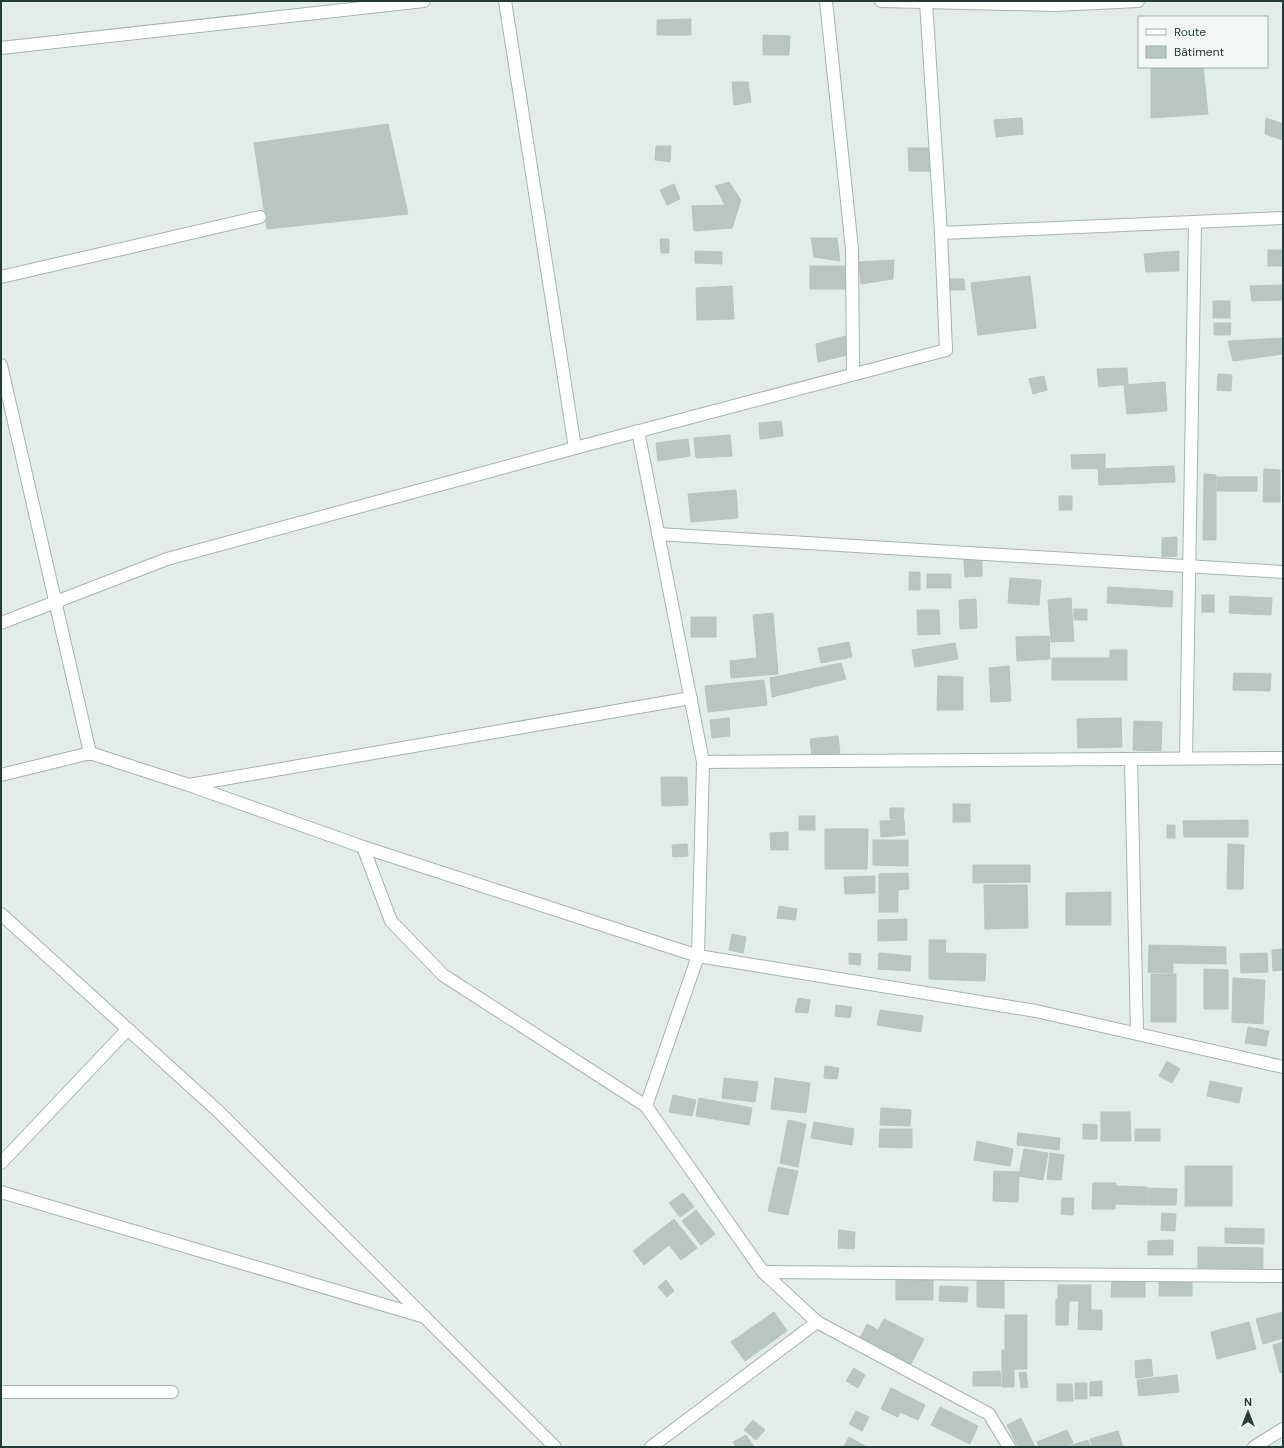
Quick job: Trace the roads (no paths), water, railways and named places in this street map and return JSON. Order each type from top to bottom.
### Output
[{"type":"street","points":[[1,48],[424,1]]},
{"type":"street","points":[[505,1],[575,448]]},
{"type":"street","points":[[826,1],[852,249],[853,374]]},
{"type":"street","points":[[881,1],[1055,3],[1138,1]]},
{"type":"street","points":[[1,623],[168,559],[638,431],[946,350],[941,233],[926,2]]},
{"type":"street","points":[[1,278],[260,217]]},
{"type":"street","points":[[941,233],[1283,218]]},
{"type":"street","points":[[1186,758],[1195,222]]},
{"type":"street","points":[[1,365],[90,754]]},
{"type":"street","points":[[638,431],[703,762],[698,956],[646,1106]]},
{"type":"street","points":[[658,534],[1283,572]]},
{"type":"street","points":[[189,786],[691,698]]},
{"type":"street","points":[[1,774],[90,754],[189,786],[363,847],[698,956],[1036,1011],[1283,1066]]},
{"type":"street","points":[[703,762],[1283,758]]},
{"type":"street","points":[[1131,759],[1137,1033]]},
{"type":"street","points":[[363,847],[391,921],[443,975],[646,1106],[763,1272],[817,1322],[989,1414],[1009,1447]]},
{"type":"street","points":[[1,914],[220,1112],[555,1447]]},
{"type":"street","points":[[1,1163],[128,1029]]},
{"type":"street","points":[[1,1192],[425,1316]]},
{"type":"street","points":[[763,1272],[1283,1276]]},
{"type":"street","points":[[651,1447],[817,1322]]},
{"type":"street","points":[[1,1392],[172,1392]]},
{"type":"street","points":[[1254,1447],[1283,1429]]}]
